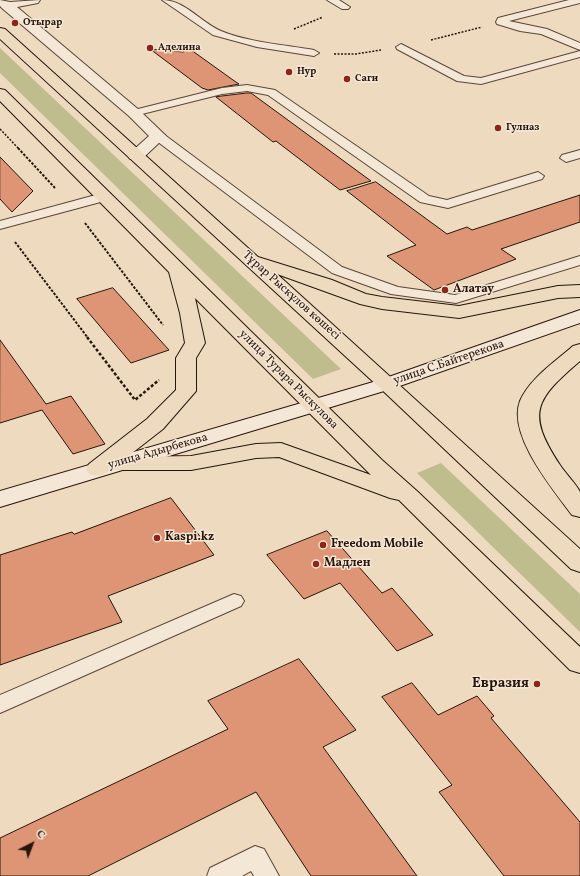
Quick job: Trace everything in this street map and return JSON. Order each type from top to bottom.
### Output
[{"type":"main road","name":"Тұрар Рыскұлов көшесі","points":[[0,32],[387,384],[580,563]]},
{"type":"main road","name":"улица Турара Рыскулова","points":[[0,93],[374,465],[410,497],[580,663]]},
{"type":"main road","points":[[250,260],[382,304],[459,312],[558,292],[580,291]]},
{"type":"main road","points":[[106,467],[155,424],[186,391],[186,358],[195,343],[190,313],[178,270]]},
{"type":"main road","points":[[580,350],[544,385],[531,402],[528,415],[530,433],[539,450],[580,509]]},
{"type":"main road","points":[[106,467],[191,463],[256,451],[281,450],[410,497]]},
{"type":"street","points":[[4,3],[34,0]]},
{"type":"street","points":[[4,3],[158,136],[136,156]]},
{"type":"street","name":"улица С.Байтерекова","points":[[317,407],[580,316]]},
{"type":"street","name":"улица Адырбекова","points":[[0,500],[106,467],[317,407]]},
{"type":"lane","points":[[167,0],[217,33],[257,44],[314,53]]},
{"type":"lane","points":[[332,0],[345,7]]},
{"type":"lane","points":[[501,22],[580,0]]},
{"type":"lane","points":[[501,22],[520,28],[543,30],[580,47]]},
{"type":"lane","points":[[401,47],[461,79],[481,81],[580,54]]},
{"type":"lane","points":[[134,114],[222,92],[247,88],[270,92],[425,198],[448,204],[538,176]]},
{"type":"lane","points":[[158,136],[337,270],[396,291],[456,300],[580,260]]},
{"type":"lane","points":[[566,158],[580,154]]},
{"type":"lane","points":[[1,224],[103,196]]},
{"type":"lane","points":[[0,704],[234,601]]},
{"type":"lane","points":[[219,876],[255,857],[267,876]]},
{"type":"path","points":[[257,44],[345,7]]},
{"type":"path","points":[[314,53],[356,54],[401,47],[501,22]]},
{"type":"path","points":[[0,130],[71,205],[160,320],[186,358],[135,400],[1,224]]},
{"type":"shaded area","points":[[0,48],[341,369],[313,379],[0,73]]},
{"type":"shaded area","points":[[441,463],[580,594],[580,632],[417,473]]},
{"type":"building","points":[[187,47],[239,84],[208,90],[202,88],[150,49],[183,52]]},
{"type":"building","points":[[251,93],[371,181],[340,190],[276,141],[273,142],[216,97]]},
{"type":"building","points":[[0,157],[33,191],[12,212],[0,199]]},
{"type":"building","points":[[376,182],[447,234],[467,227],[472,230],[580,195],[580,222],[501,249],[516,259],[434,290],[387,256],[416,245],[347,191]]},
{"type":"building","points":[[113,288],[169,350],[131,363],[77,299]]},
{"type":"building","points":[[0,340],[46,404],[71,396],[105,444],[73,454],[42,410],[0,423]]},
{"type":"building","points":[[171,498],[214,555],[108,596],[122,622],[0,665],[0,555],[72,532],[74,534]]},
{"type":"building","points":[[327,531],[382,593],[392,588],[433,635],[397,651],[340,583],[304,599],[267,555]]},
{"type":"building","points":[[299,659],[356,730],[323,747],[417,876],[311,876],[256,792],[88,876],[0,876],[0,838],[228,729],[208,701]]},
{"type":"building","points":[[412,683],[438,715],[477,696],[494,716],[491,718],[580,822],[580,876],[504,876],[439,792],[452,785],[382,697]]},
{"type":"place","name":"Отырар","points":[[15,23]]},
{"type":"place","name":"Аделина","points":[[150,48]]},
{"type":"place","name":"Нур","points":[[289,72]]},
{"type":"place","name":"Саги","points":[[347,79]]},
{"type":"place","name":"Гулназ","points":[[498,128]]},
{"type":"place","name":"Алатау","points":[[445,290]]},
{"type":"place","name":"Kaspi.kz","points":[[157,538]]},
{"type":"place","name":"Freedom Mobile","points":[[323,545]]},
{"type":"place","name":"Мадлен","points":[[316,564]]},
{"type":"place","name":"Евразия","points":[[537,684]]}]
